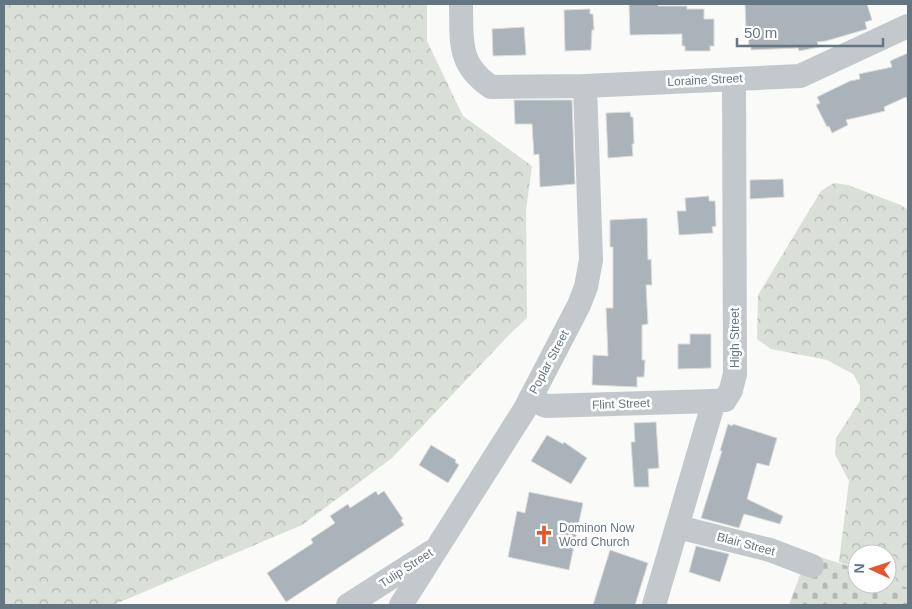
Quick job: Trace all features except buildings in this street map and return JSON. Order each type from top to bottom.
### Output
[{"type":"street","name":"Loraine Street","points":[[461,4],[462,46],[467,64],[478,79],[491,87],[585,86],[800,76],[908,26]]},
{"type":"street","name":"High Street","points":[[714,401],[725,400],[731,390],[736,374],[734,79]]},
{"type":"street","name":"Poplar Street","points":[[401,605],[530,399],[579,305],[586,287],[591,260],[585,86]]},
{"type":"street","name":"Flint Street","points":[[530,399],[546,406],[714,401]]},
{"type":"street","points":[[654,605],[714,401]]},
{"type":"street","name":"Blair Street","points":[[678,527],[770,550],[812,566]]},
{"type":"street","name":"Tulip Street","points":[[348,605],[439,547]]},
{"type":"green space","points":[[4,4],[427,4],[427,41],[463,116],[532,166],[526,210],[527,318],[392,458],[302,525],[113,605],[4,605]]},
{"type":"green space","points":[[834,183],[848,185],[901,205],[908,210],[908,588],[897,584],[897,544],[847,544],[847,565],[839,562],[849,481],[835,454],[836,438],[860,401],[860,386],[853,374],[827,360],[771,349],[757,339],[758,295],[821,191]]},
{"type":"green space","points":[[808,553],[847,566],[847,594],[897,594],[897,584],[908,588],[908,605],[789,605]]},
{"type":"place","name":"Dominon Now Word Church","points":[[544,535]]}]
